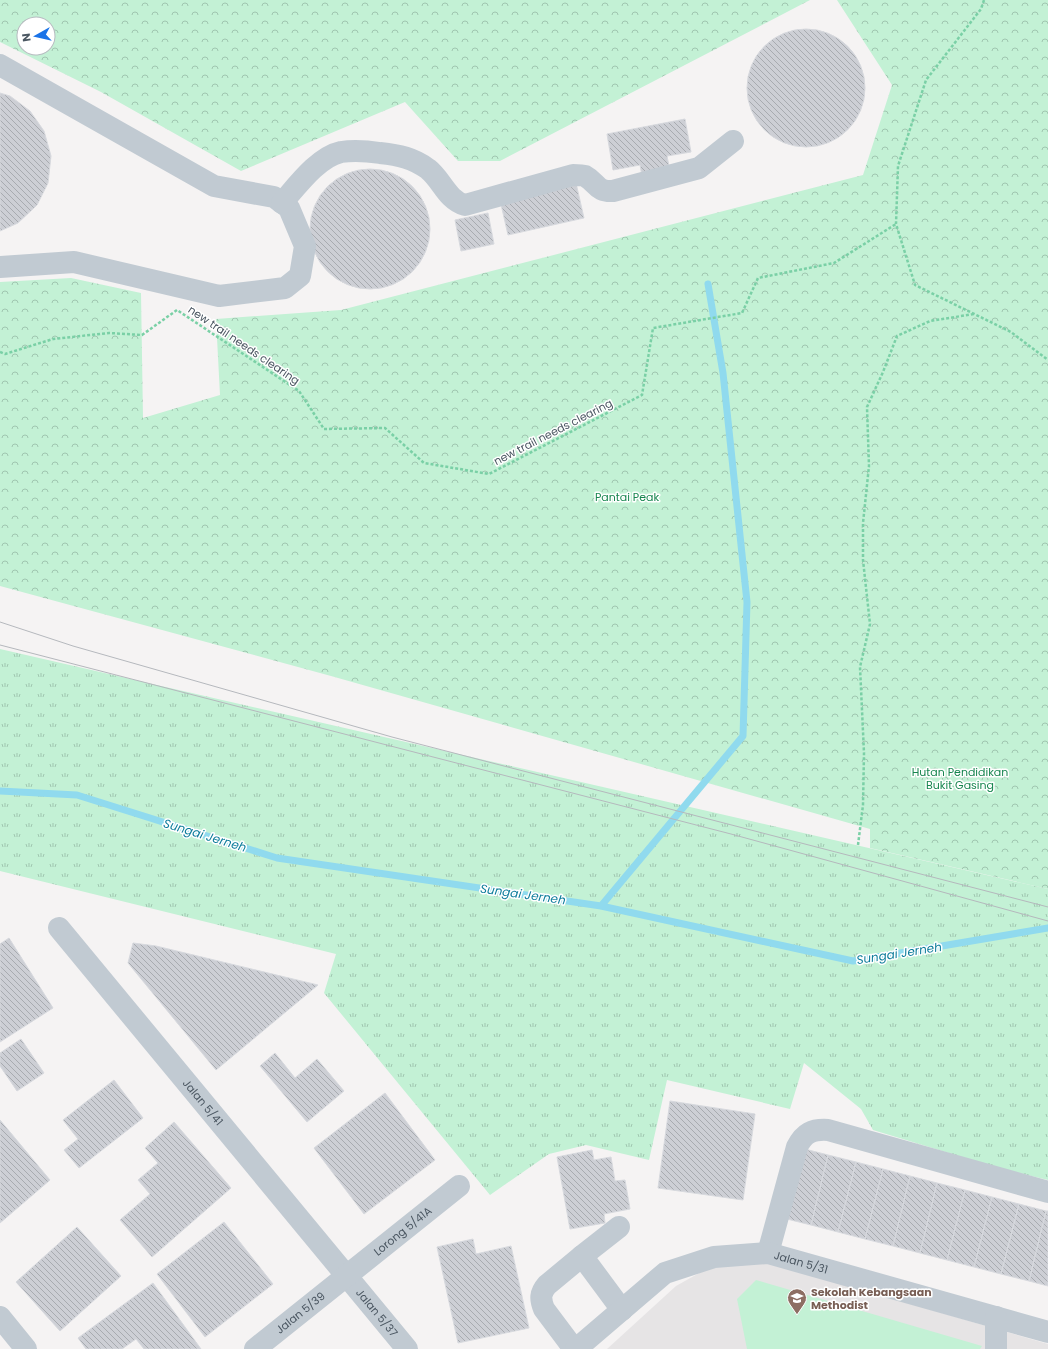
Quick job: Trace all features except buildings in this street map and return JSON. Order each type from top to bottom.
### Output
[{"type":"street","points":[[0,65],[214,186],[274,197],[289,208],[305,246],[300,276],[285,288],[219,296],[74,262],[0,267]]},
{"type":"street","points":[[282,203],[306,175],[326,159],[340,152],[362,151],[399,155],[414,160],[430,170],[458,203],[465,205],[573,175],[585,176],[600,189],[613,191],[699,168],[733,141]]},
{"type":"street","name":"Jalan 5/41","points":[[59,928],[346,1276]]},
{"type":"street","points":[[768,1253],[797,1147],[802,1139],[809,1133],[818,1129],[828,1130],[1048,1192]]},
{"type":"street","name":"Lorong 5/41A","points":[[346,1276],[459,1186]]},
{"type":"street","points":[[575,1349],[544,1309],[541,1303],[543,1290],[547,1285],[619,1227]]},
{"type":"street","name":"Jalan 5/31","points":[[575,1349],[665,1273],[714,1257],[768,1253],[1048,1332]]},
{"type":"street","points":[[582,1256],[622,1310]]},
{"type":"street","name":"Jalan 5/39","points":[[255,1349],[346,1276]]},
{"type":"street","name":"Jalan 5/37","points":[[346,1276],[407,1349]]},
{"type":"street","points":[[0,1317],[26,1349]]},
{"type":"street","points":[[996,1317],[996,1349]]},
{"type":"path","points":[[984,0],[981,9],[926,80],[898,166],[896,224],[915,285],[1011,332],[1048,360]]},
{"type":"path","name":"new trail needs clearing","points":[[0,352],[5,354],[53,339],[109,333],[142,335],[177,310],[299,391],[324,429],[385,428],[424,463],[489,474],[642,395],[653,328],[742,312],[758,278],[834,263],[896,224]]},
{"type":"path","points":[[858,845],[863,805],[864,753],[860,667],[870,624],[864,560],[863,523],[869,466],[867,407],[897,336],[930,321],[974,314]]},
{"type":"shaded area","name":"Sekolah Kebangsaan Methodist","points":[[760,1260],[1048,1344],[1048,1349],[607,1349],[676,1286],[710,1267]]},
{"type":"green space","points":[[0,0],[810,0],[500,161],[458,161],[405,102],[241,171],[101,92],[28,56],[56,56],[56,16],[16,16],[16,50],[0,42]]},
{"type":"green space","name":"Pantai Peak","points":[[837,0],[1048,0],[1048,889],[870,848],[870,829],[331,676],[0,586],[0,282],[71,278],[141,293],[143,418],[220,395],[216,319],[341,310],[863,175],[892,85]]},
{"type":"green space","points":[[0,649],[1048,889],[1048,1180],[995,1167],[873,1130],[861,1109],[804,1063],[790,1109],[667,1080],[649,1160],[586,1145],[549,1154],[490,1195],[324,993],[336,954],[0,871]]},
{"type":"green space","points":[[756,1280],[982,1346],[980,1349],[747,1349],[737,1299]]},
{"type":"waterway","points":[[601,906],[743,736],[747,602],[723,373],[708,284]]},
{"type":"waterway","name":"Sungai Jerneh","points":[[0,791],[77,795],[277,858],[601,906],[853,961],[1048,928]]},
{"type":"tram line","points":[[0,622],[73,646],[392,737],[1048,907]]},
{"type":"tram line","points":[[0,645],[731,834],[1048,921]]},
{"type":"place","name":"Sekolah Kebangsaan Methodist","points":[[797,1315]]},
{"type":"park label","name":"Hutan Pendidikan Bukit Gasing","points":[[960,778]]}]
